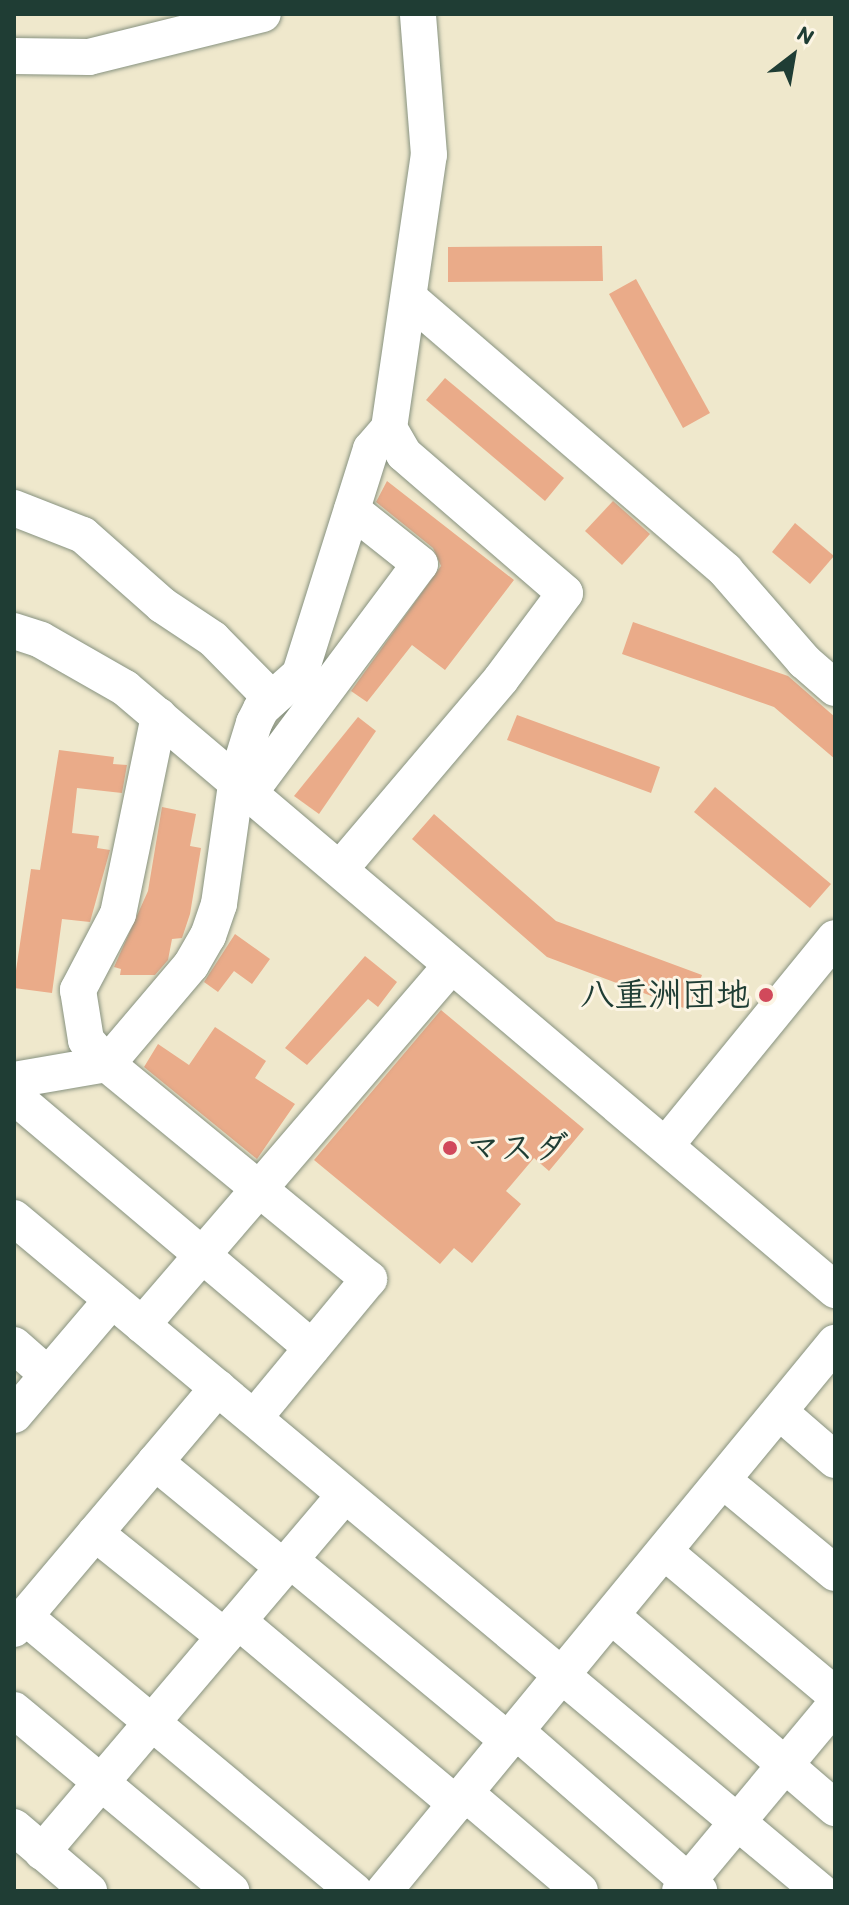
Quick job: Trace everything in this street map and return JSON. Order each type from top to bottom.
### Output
[{"type":"street","points":[[14,56],[89,57],[263,14]]},
{"type":"street","points":[[14,1080],[107,1064],[191,965],[208,936],[219,904],[254,723],[272,699],[294,684],[306,659],[371,449],[389,428],[429,155],[418,14]]},
{"type":"street","points":[[409,298],[725,570],[804,661],[835,688]]},
{"type":"street","points":[[340,869],[501,679],[565,593],[404,454],[389,428]]},
{"type":"street","points":[[14,508],[83,535],[162,605],[213,639],[272,699]]},
{"type":"street","points":[[243,785],[420,564],[352,510]]},
{"type":"street","points":[[14,631],[86,663],[159,716],[835,1290]]},
{"type":"street","points":[[159,716],[118,914],[78,990],[86,1040],[107,1064],[369,1279],[254,1418]]},
{"type":"street","points":[[666,1145],[835,938]]},
{"type":"street","points":[[142,1325],[263,1190],[451,966]]},
{"type":"street","points":[[14,1096],[312,1348]]},
{"type":"street","points":[[14,1218],[820,1891]]},
{"type":"street","points":[[14,1415],[112,1300]]},
{"type":"street","points":[[384,1891],[782,1414],[835,1343]]},
{"type":"street","points":[[14,1345],[48,1375]]},
{"type":"street","points":[[218,1388],[19,1622],[152,1723],[354,1891]]},
{"type":"street","points":[[782,1414],[835,1460]]},
{"type":"street","points":[[155,1462],[513,1736],[689,1888],[737,1822],[835,1705]]},
{"type":"street","points":[[725,1482],[835,1573]]},
{"type":"street","points":[[89,1891],[26,1848],[101,1783],[345,1495]]},
{"type":"street","points":[[95,1533],[231,1629],[580,1891]]},
{"type":"street","points":[[666,1553],[835,1695]]},
{"type":"street","points":[[613,1617],[835,1808]]},
{"type":"street","points":[[14,1710],[231,1891]]},
{"type":"building","points":[[602,246],[603,281],[448,282],[448,247]]},
{"type":"building","points":[[636,279],[710,413],[683,428],[609,294]]},
{"type":"building","points":[[445,378],[564,478],[545,501],[426,400]]},
{"type":"building","points":[[387,481],[514,580],[445,670],[412,645],[367,702],[351,691],[441,566],[433,548],[376,502]]},
{"type":"building","points":[[613,501],[650,534],[622,565],[585,531]]},
{"type":"building","points":[[795,523],[834,556],[810,584],[772,552]]},
{"type":"building","points":[[633,622],[788,676],[835,717],[835,759],[774,707],[622,654]]},
{"type":"building","points":[[517,715],[660,767],[651,793],[507,740]]},
{"type":"building","points":[[358,717],[376,731],[319,814],[294,796]]},
{"type":"building","points":[[59,750],[114,757],[113,764],[127,765],[122,793],[77,788],[72,833],[99,836],[97,848],[110,850],[90,922],[62,919],[52,993],[14,988],[14,984],[31,869],[40,870]]},
{"type":"building","points":[[715,787],[831,884],[810,908],[694,812]]},
{"type":"building","points":[[162,807],[196,814],[190,846],[201,848],[190,914],[182,938],[172,939],[168,960],[155,975],[120,975],[121,969],[114,967],[148,891]]},
{"type":"building","points":[[434,814],[556,921],[702,975],[689,1010],[547,957],[412,839]]},
{"type":"building","points":[[235,934],[270,959],[252,984],[234,971],[218,992],[204,982]]},
{"type":"building","points":[[365,956],[397,982],[378,1007],[368,999],[307,1065],[285,1048]]},
{"type":"building","points":[[441,1010],[584,1129],[549,1171],[534,1158],[506,1191],[521,1204],[472,1263],[454,1248],[440,1264],[314,1160]]},
{"type":"building","points":[[215,1027],[266,1061],[255,1078],[295,1104],[257,1159],[144,1067],[158,1044],[189,1065]]},
{"type":"place","name":"八重洲団地","points":[[766,995]]},
{"type":"place","name":"マスダ","points":[[450,1148]]}]
